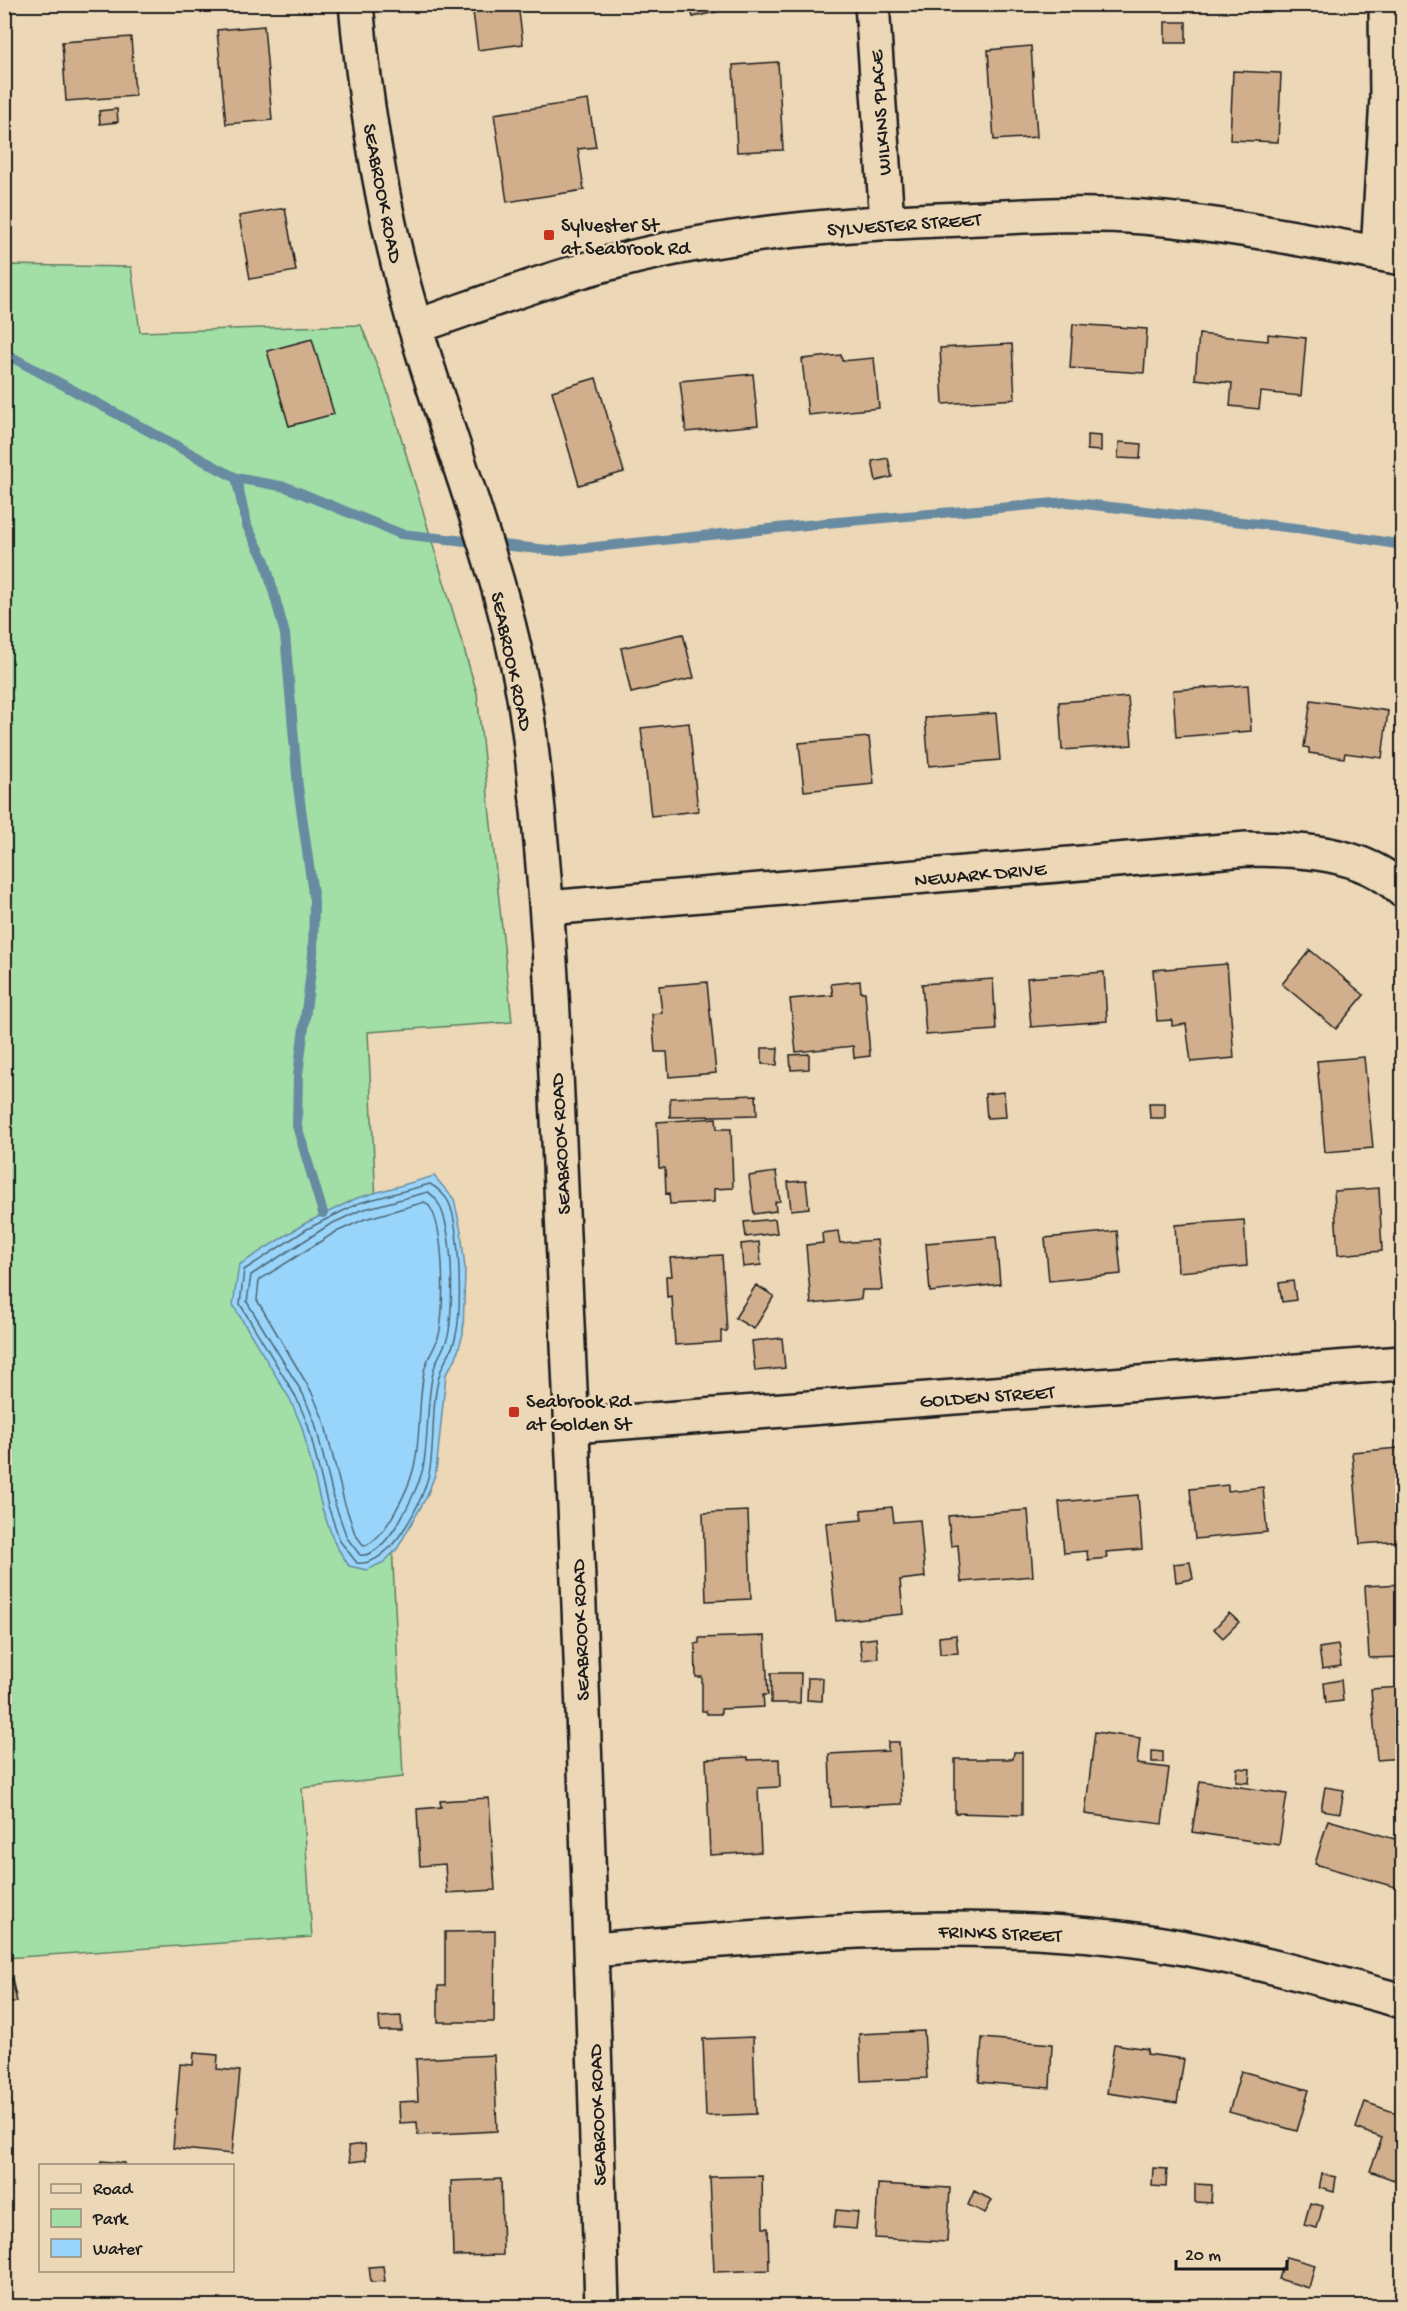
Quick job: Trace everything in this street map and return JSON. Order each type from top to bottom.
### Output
[{"type":"street","name":"SEABROOK ROAD","points":[[356,4],[378,178],[415,327],[510,633],[528,726],[548,908],[572,1426],[602,2307]]},
{"type":"street","name":"WILKINS PLACE","points":[[872,4],[887,222]]},
{"type":"street","points":[[1386,4],[1390,255]]},
{"type":"street","name":"SYLVESTER STREET","points":[[415,327],[549,280],[628,258],[709,243],[887,222],[1070,215],[1143,217],[1257,230],[1390,255]]},
{"type":"street","name":"NEWARK DRIVE","points":[[548,908],[1247,849],[1288,849],[1346,858],[1375,871],[1402,890]]},
{"type":"street","name":"GOLDEN STREET","points":[[572,1426],[1402,1363]]},
{"type":"street","name":"FRINKS STREET","points":[[591,1950],[862,1930],[965,1929],[1039,1932],[1112,1937],[1240,1959],[1402,2001]]},
{"type":"green space","points":[[5,265],[131,267],[140,332],[361,325],[387,390],[477,693],[512,1022],[368,1032],[403,1777],[302,1788],[312,1937],[5,1958]]},
{"type":"water","points":[[434,1176],[454,1199],[461,1231],[465,1269],[463,1334],[456,1358],[446,1374],[436,1472],[427,1496],[397,1549],[384,1562],[367,1570],[349,1566],[335,1544],[322,1508],[302,1427],[290,1399],[233,1305],[239,1265],[304,1224],[357,1198]]},
{"type":"building","points":[[472,4],[518,4],[523,44],[478,50]]},
{"type":"building","points":[[689,4],[750,4],[693,17]]},
{"type":"building","points":[[1165,22],[1186,22],[1186,43],[1165,43]]},
{"type":"building","points":[[264,26],[272,120],[226,124],[217,30]]},
{"type":"building","points":[[131,37],[135,96],[66,101],[62,42]]},
{"type":"building","points":[[1031,46],[1037,137],[994,140],[988,50]]},
{"type":"building","points":[[778,62],[783,150],[737,152],[733,65]]},
{"type":"building","points":[[1233,71],[1281,73],[1278,142],[1230,140]]},
{"type":"building","points":[[588,100],[596,147],[578,149],[584,190],[507,202],[494,114]]},
{"type":"building","points":[[117,109],[118,122],[100,124],[99,111]]},
{"type":"building","points":[[285,208],[296,271],[250,279],[239,216]]},
{"type":"building","points":[[1073,324],[1147,329],[1144,373],[1070,368]]},
{"type":"building","points":[[1199,334],[1268,341],[1268,334],[1306,338],[1301,396],[1261,392],[1259,409],[1230,406],[1232,383],[1195,379]]},
{"type":"building","points":[[312,339],[334,414],[289,426],[267,351]]},
{"type":"building","points":[[1012,344],[1015,399],[943,404],[940,348]]},
{"type":"building","points":[[841,355],[842,361],[874,358],[879,408],[808,415],[802,359]]},
{"type":"building","points":[[753,374],[758,425],[686,432],[680,381]]},
{"type":"building","points":[[596,378],[624,472],[579,485],[552,391]]},
{"type":"building","points":[[1087,435],[1101,436],[1101,451],[1087,450]]},
{"type":"building","points":[[1119,442],[1141,444],[1140,459],[1118,458]]},
{"type":"building","points":[[888,458],[892,477],[876,481],[872,461]]},
{"type":"building","points":[[683,634],[694,678],[631,693],[621,648]]},
{"type":"building","points":[[1248,685],[1251,731],[1176,737],[1173,690]]},
{"type":"building","points":[[1128,697],[1132,745],[1062,750],[1059,702]]},
{"type":"building","points":[[1311,700],[1388,711],[1382,758],[1345,753],[1344,758],[1309,753],[1309,748],[1304,747]]},
{"type":"building","points":[[996,713],[1000,760],[929,766],[925,718]]},
{"type":"building","points":[[689,723],[698,811],[651,816],[641,728]]},
{"type":"building","points":[[869,737],[874,784],[804,791],[799,743]]},
{"type":"building","points":[[1310,950],[1364,995],[1336,1029],[1282,984]]},
{"type":"building","points":[[1227,964],[1234,1058],[1191,1062],[1186,1024],[1172,1026],[1172,1020],[1157,1021],[1153,970]]},
{"type":"building","points":[[1104,972],[1107,1021],[1031,1027],[1027,978]]},
{"type":"building","points":[[993,979],[996,1030],[926,1035],[922,984]]},
{"type":"building","points":[[860,981],[861,992],[865,992],[870,1056],[854,1058],[853,1046],[796,1052],[790,999],[833,995],[831,984]]},
{"type":"building","points":[[707,982],[716,1073],[669,1077],[667,1052],[655,1052],[652,1014],[662,1013],[659,986]]},
{"type":"building","points":[[762,1048],[778,1048],[777,1065],[762,1064]]},
{"type":"building","points":[[809,1054],[809,1069],[791,1070],[790,1055]]},
{"type":"building","points":[[1364,1057],[1373,1148],[1325,1152],[1317,1061]]},
{"type":"building","points":[[1004,1092],[1006,1117],[987,1118],[985,1094]]},
{"type":"building","points":[[756,1095],[757,1115],[670,1117],[670,1098]]},
{"type":"building","points":[[1149,1103],[1165,1103],[1165,1118],[1150,1118]]},
{"type":"building","points":[[716,1118],[717,1129],[731,1129],[733,1188],[714,1189],[714,1202],[670,1204],[669,1193],[666,1194],[665,1168],[659,1168],[657,1122]]},
{"type":"building","points":[[776,1172],[780,1201],[775,1202],[776,1211],[754,1214],[749,1176]]},
{"type":"building","points":[[806,1181],[809,1208],[791,1210],[788,1182]]},
{"type":"building","points":[[1379,1188],[1382,1251],[1338,1255],[1334,1191]]},
{"type":"building","points":[[775,1219],[777,1233],[746,1237],[744,1222]]},
{"type":"building","points":[[1244,1220],[1247,1266],[1178,1272],[1175,1225]]},
{"type":"building","points":[[838,1231],[840,1243],[877,1240],[882,1290],[862,1290],[861,1299],[811,1304],[806,1245],[823,1243],[822,1233]]},
{"type":"building","points":[[1117,1231],[1121,1274],[1049,1281],[1045,1238]]},
{"type":"building","points":[[996,1237],[1000,1284],[930,1292],[926,1243]]},
{"type":"building","points":[[759,1242],[761,1265],[743,1267],[741,1244]]},
{"type":"building","points":[[722,1255],[727,1331],[721,1331],[721,1342],[675,1345],[672,1296],[667,1297],[666,1276],[672,1276],[670,1258]]},
{"type":"building","points":[[1293,1281],[1296,1300],[1282,1302],[1279,1283]]},
{"type":"building","points":[[756,1285],[774,1296],[754,1329],[735,1318]]},
{"type":"building","points":[[782,1338],[785,1368],[755,1371],[752,1341]]},
{"type":"building","points":[[1399,1448],[1402,1541],[1360,1544],[1352,1452]]},
{"type":"building","points":[[1228,1485],[1228,1491],[1263,1487],[1267,1532],[1195,1539],[1190,1489]]},
{"type":"building","points":[[1138,1495],[1142,1549],[1106,1552],[1107,1558],[1088,1560],[1087,1551],[1064,1553],[1059,1502]]},
{"type":"building","points":[[892,1507],[894,1522],[920,1520],[925,1577],[900,1580],[903,1614],[836,1621],[826,1523],[862,1520],[861,1510]]},
{"type":"building","points":[[1028,1510],[1033,1576],[961,1582],[958,1545],[951,1546],[948,1516]]},
{"type":"building","points":[[748,1511],[751,1599],[706,1601],[703,1513]]},
{"type":"building","points":[[1190,1562],[1193,1579],[1176,1582],[1174,1564]]},
{"type":"building","points":[[1402,1584],[1402,1657],[1369,1658],[1365,1586]]},
{"type":"building","points":[[1229,1613],[1239,1622],[1223,1638],[1214,1629]]},
{"type":"building","points":[[956,1635],[958,1653],[940,1654],[939,1637]]},
{"type":"building","points":[[765,1636],[768,1695],[763,1695],[764,1707],[721,1709],[721,1714],[707,1714],[706,1711],[702,1711],[702,1677],[696,1677],[695,1644],[699,1643],[699,1638]]},
{"type":"building","points":[[876,1638],[878,1658],[862,1660],[860,1640]]},
{"type":"building","points":[[1338,1645],[1341,1666],[1322,1669],[1319,1648]]},
{"type":"building","points":[[771,1673],[801,1673],[800,1703],[771,1703]]},
{"type":"building","points":[[808,1678],[823,1678],[822,1701],[807,1700]]},
{"type":"building","points":[[1341,1680],[1343,1701],[1326,1703],[1324,1683]]},
{"type":"building","points":[[1402,1687],[1402,1758],[1377,1760],[1371,1689]]},
{"type":"building","points":[[1095,1732],[1140,1738],[1137,1764],[1169,1768],[1162,1824],[1085,1814]]},
{"type":"building","points":[[888,1742],[899,1742],[902,1804],[831,1807],[829,1754],[888,1751]]},
{"type":"building","points":[[1152,1751],[1163,1752],[1163,1762],[1152,1762]]},
{"type":"building","points":[[1014,1752],[1022,1752],[1022,1815],[955,1813],[955,1759],[1013,1759]]},
{"type":"building","points":[[748,1757],[748,1760],[779,1759],[780,1787],[758,1788],[761,1852],[710,1855],[706,1759]]},
{"type":"building","points":[[1237,1768],[1250,1769],[1249,1783],[1236,1782]]},
{"type":"building","points":[[1200,1781],[1287,1794],[1279,1845],[1192,1832]]},
{"type":"building","points":[[1325,1787],[1344,1790],[1340,1813],[1321,1810]]},
{"type":"building","points":[[489,1798],[495,1890],[447,1893],[445,1864],[420,1866],[417,1809],[441,1807],[440,1801]]},
{"type":"building","points":[[1328,1820],[1402,1841],[1402,1889],[1315,1864]]},
{"type":"building","points":[[495,1931],[494,2022],[438,2022],[438,1986],[445,1986],[445,1932]]},
{"type":"building","points":[[12,1979],[17,2002],[4,2004],[4,1981]]},
{"type":"building","points":[[401,2016],[402,2031],[380,2031],[379,2017]]},
{"type":"building","points":[[924,2031],[927,2078],[861,2081],[859,2034]]},
{"type":"building","points":[[753,2037],[756,2114],[706,2116],[703,2039]]},
{"type":"building","points":[[982,2038],[1052,2044],[1050,2088],[979,2082]]},
{"type":"building","points":[[1114,2044],[1148,2049],[1147,2054],[1184,2059],[1177,2103],[1107,2093]]},
{"type":"building","points":[[194,2053],[218,2055],[217,2069],[240,2071],[232,2154],[173,2148],[180,2064],[193,2065]]},
{"type":"building","points":[[494,2055],[497,2131],[418,2135],[417,2122],[400,2123],[399,2102],[418,2101],[416,2059]]},
{"type":"building","points":[[1241,2071],[1309,2090],[1297,2131],[1229,2112]]},
{"type":"building","points":[[1365,2102],[1402,2115],[1402,2183],[1370,2171],[1382,2138],[1356,2128]]},
{"type":"building","points":[[365,2144],[366,2160],[350,2162],[348,2146]]},
{"type":"building","points":[[101,2161],[125,2163],[125,2164],[100,2164]]},
{"type":"building","points":[[1153,2168],[1167,2169],[1166,2187],[1152,2186]]},
{"type":"building","points":[[1322,2174],[1336,2177],[1334,2192],[1319,2188]]},
{"type":"building","points":[[762,2176],[763,2228],[768,2228],[769,2270],[714,2272],[710,2177]]},
{"type":"building","points":[[501,2179],[503,2255],[453,2256],[451,2181]]},
{"type":"building","points":[[878,2184],[950,2188],[947,2242],[875,2238]]},
{"type":"building","points":[[1195,2184],[1212,2185],[1211,2203],[1195,2202]]},
{"type":"building","points":[[974,2191],[992,2200],[985,2213],[968,2205]]},
{"type":"building","points":[[1310,2203],[1323,2206],[1317,2228],[1304,2225]]},
{"type":"building","points":[[836,2210],[858,2212],[856,2229],[834,2227]]},
{"type":"building","points":[[1286,2257],[1315,2265],[1309,2288],[1279,2279]]},
{"type":"building","points":[[383,2266],[385,2281],[371,2282],[369,2267]]},
{"type":"waterway","points":[[4,353],[236,478],[286,487],[401,534],[557,551],[826,523],[1067,502],[1312,530],[1402,545]]},
{"type":"waterway","points":[[236,478],[247,526],[265,561],[285,634],[298,787],[314,901],[313,955],[298,1075],[297,1126],[323,1213]]},
{"type":"place","name":"Sylvester St at Seabrook Rd","points":[[549,235]]},
{"type":"place","name":"Seabrook Rd at Golden St","points":[[514,1412]]}]
